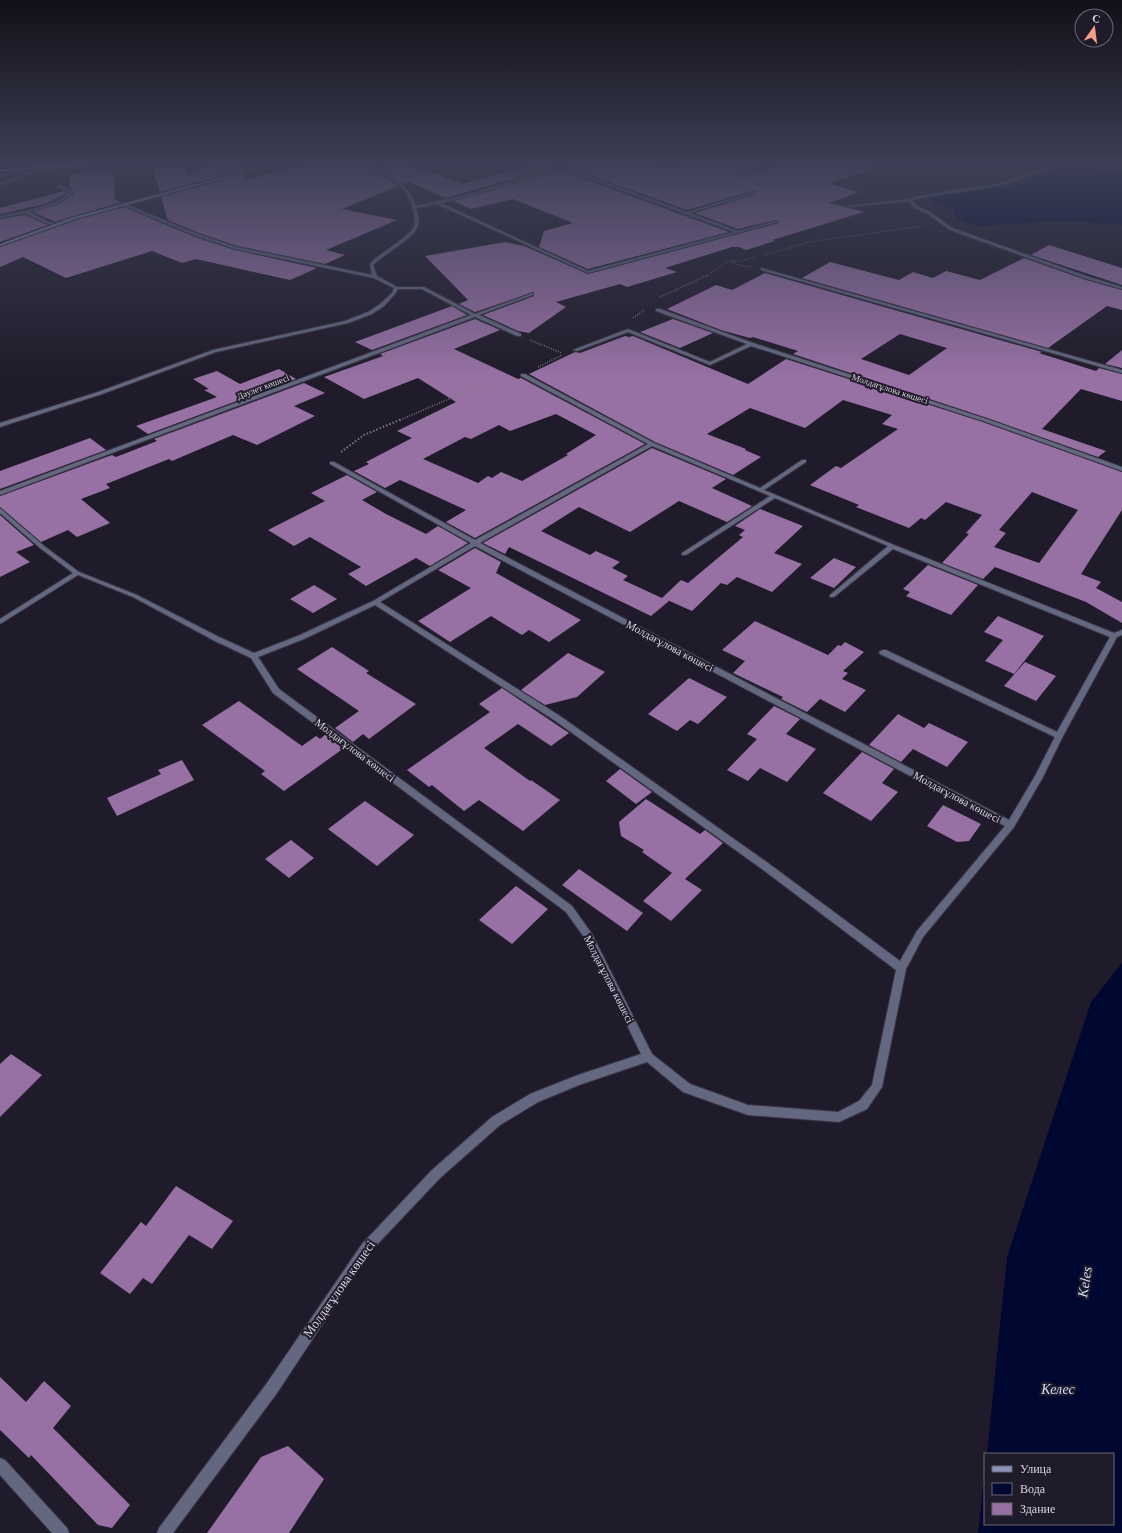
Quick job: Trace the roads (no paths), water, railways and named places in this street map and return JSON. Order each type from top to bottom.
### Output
[{"type":"main road","points":[[0,245],[26,236]]},
{"type":"street","points":[[199,236],[236,248],[375,277],[396,288],[423,288],[474,315],[519,336]]},
{"type":"street","points":[[375,277],[371,265],[379,255],[407,236]]},
{"type":"street","points":[[509,236],[588,272],[725,236]]},
{"type":"street","points":[[968,236],[1122,288]]},
{"type":"street","points":[[762,268],[1122,372]]},
{"type":"street","points":[[0,424],[100,393],[215,351],[346,322],[370,313],[382,305],[394,293],[396,288]]},
{"type":"street","name":"Дәулет көшесі","points":[[0,494],[532,294]]},
{"type":"street","name":"Молдағұлова көшесі","points":[[658,310],[751,344],[985,420],[1122,469]]},
{"type":"street","points":[[575,350],[628,330],[710,364],[751,344]]},
{"type":"street","name":"Молдағұлова көшесі","points":[[254,656],[276,691],[569,909],[589,938],[648,1057],[687,1088],[748,1110],[839,1117],[863,1105],[877,1087],[901,968],[920,934],[1010,825],[1039,777],[1059,736],[1118,634],[892,546],[652,444],[523,375]]},
{"type":"street","points":[[0,510],[42,547],[77,573],[135,596],[217,639],[254,656],[302,637],[375,602],[475,542],[652,444]]},
{"type":"street","points":[[760,490],[804,461]]},
{"type":"street","name":"Молдағұлова көшесі","points":[[332,463],[475,542],[1010,825]]},
{"type":"street","points":[[684,554],[775,496]]},
{"type":"street","points":[[832,596],[892,546]]},
{"type":"street","points":[[0,622],[77,573]]},
{"type":"street","points":[[375,602],[557,718],[765,866],[901,968]]},
{"type":"street","points":[[883,652],[1059,736]]},
{"type":"street","name":"Молдағұлова көшесі","points":[[164,1533],[272,1388],[366,1248],[436,1174],[496,1121],[534,1098],[578,1080],[648,1057]]},
{"type":"street","points":[[0,1465],[62,1533]]},
{"type":"water","name":"Келес","points":[[1122,963],[1122,1533],[978,1533],[984,1479],[984,1525],[1114,1525],[1114,1453],[987,1453],[1007,1257],[1091,1002]]},
{"type":"water label","name":"Keles","points":[[1085,1282]]}]
